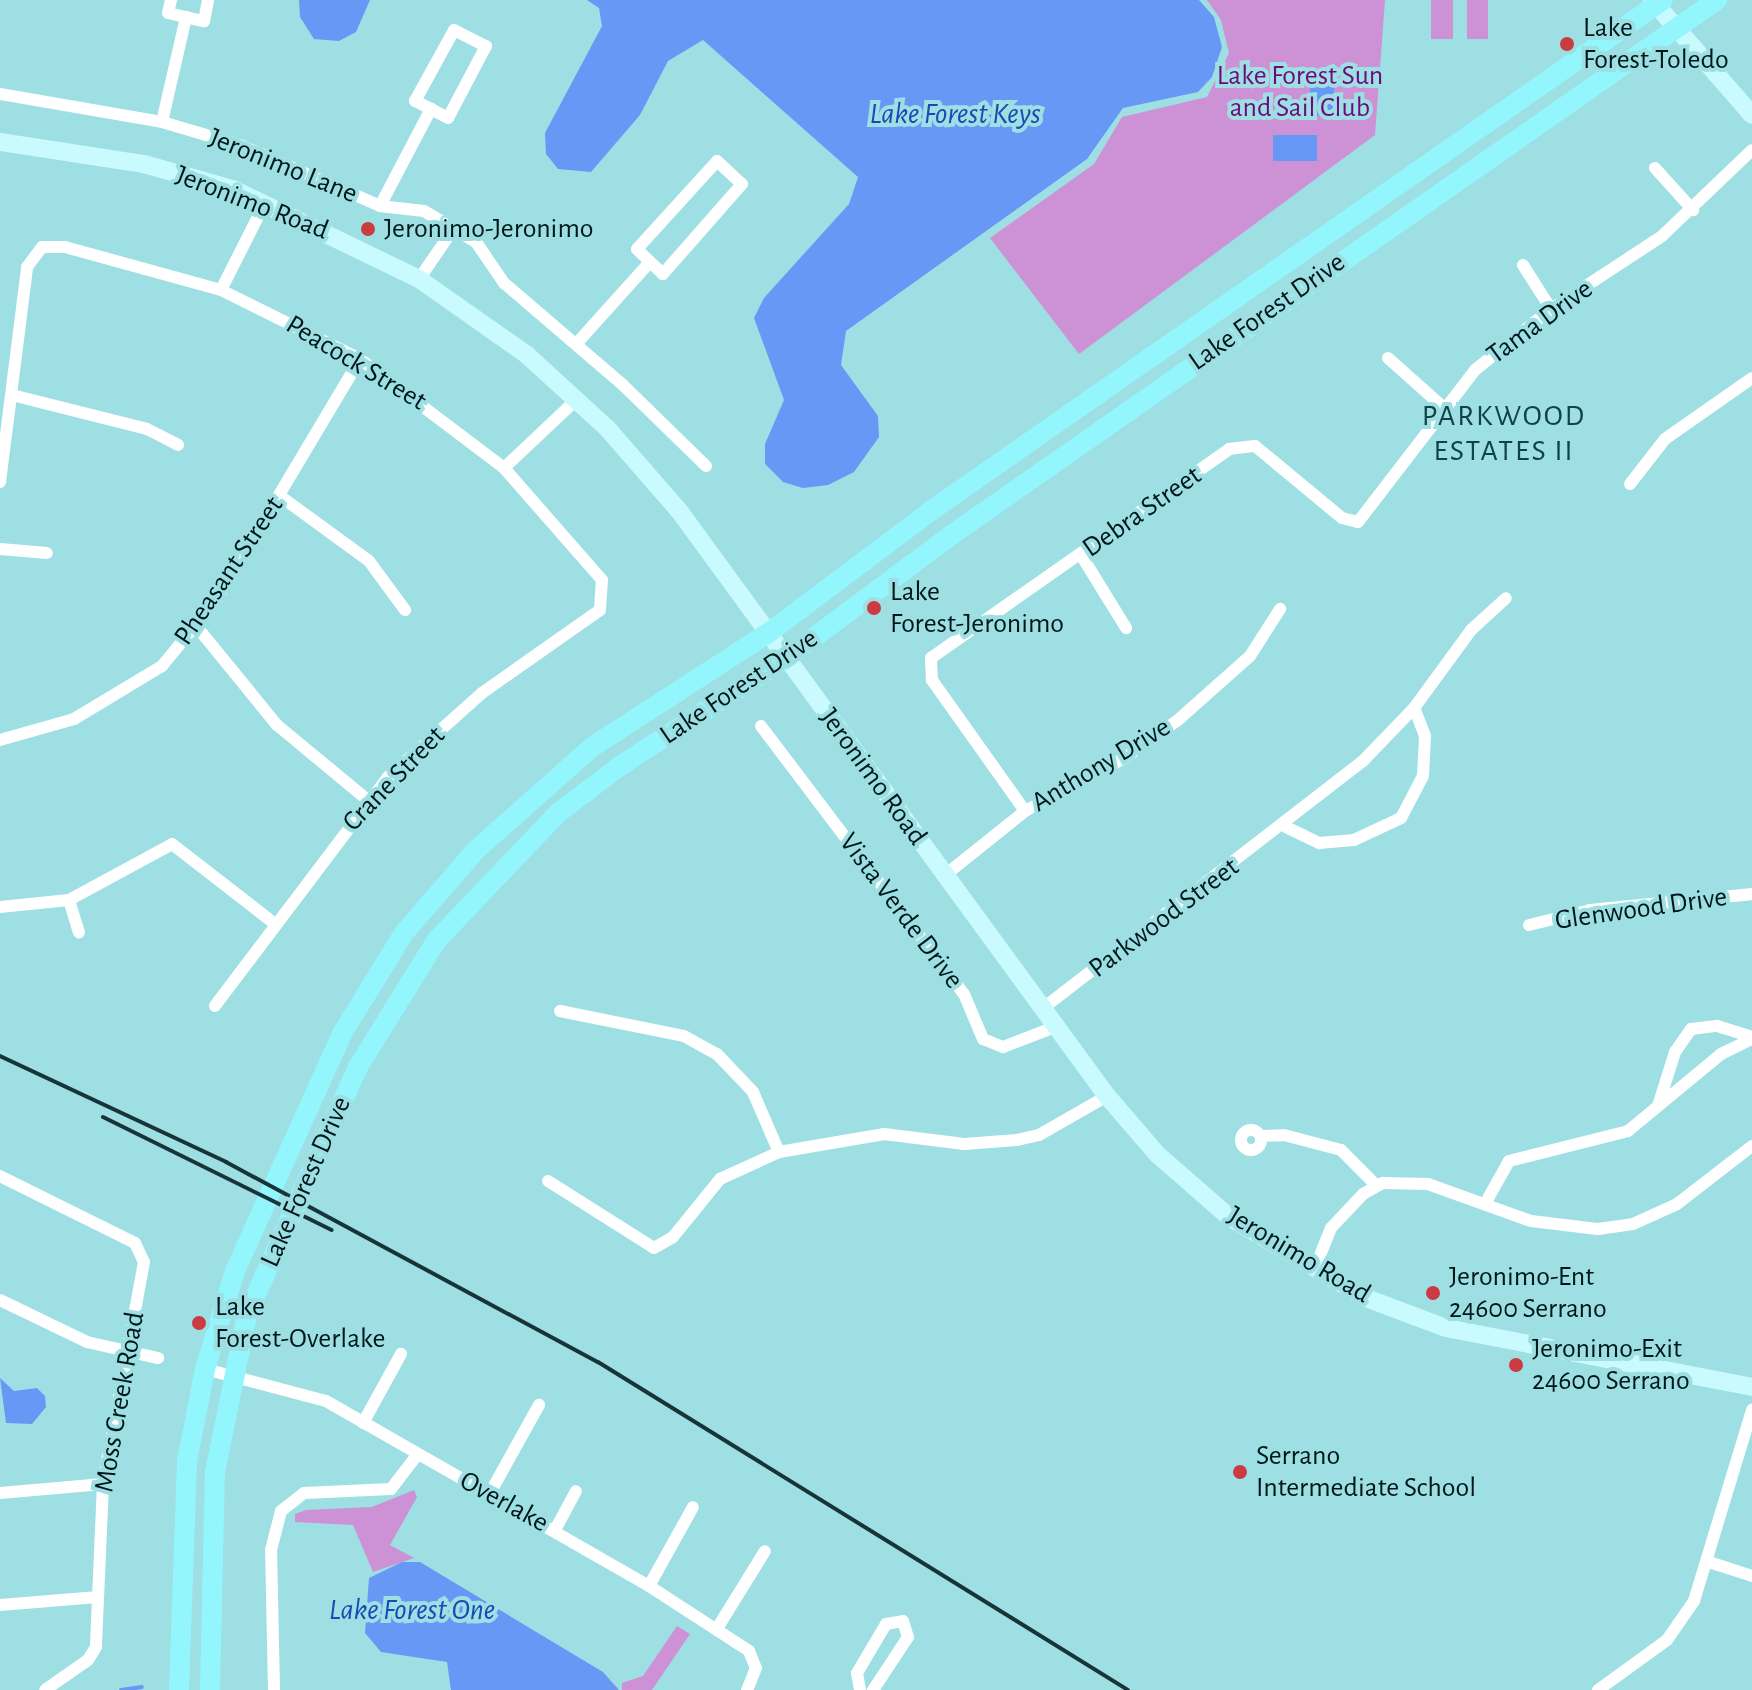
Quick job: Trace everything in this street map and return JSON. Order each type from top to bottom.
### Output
[{"type":"main road","name":"Lake Forest Drive","points":[[210,1690],[215,1472],[247,1315],[358,1067],[436,941],[558,813],[785,659],[963,527],[1717,0]]},
{"type":"main road","name":"Lake Forest Drive","points":[[179,1690],[187,1461],[205,1369],[258,1210],[343,1032],[404,933],[476,850],[582,755],[767,634],[945,501],[1657,2]]},
{"type":"main road","points":[[1657,2],[1752,115]]},
{"type":"main road","name":"Jeronimo Road","points":[[0,142],[144,164],[265,203],[419,279],[505,336],[577,399],[680,512],[1107,1096],[1158,1155],[1229,1217],[1366,1298],[1467,1334],[1752,1387]]},
{"type":"street","points":[[171,0],[168,13],[204,21],[208,0]]},
{"type":"street","points":[[162,122],[186,17]]},
{"type":"street","points":[[454,30],[486,46],[448,118],[431,109],[415,101],[454,30]]},
{"type":"street","name":"Jeronimo Lane","points":[[0,94],[162,122],[240,145],[380,206],[424,211],[482,248],[504,283],[577,343],[706,466]]},
{"type":"street","points":[[380,206],[431,109]]},
{"type":"street","name":"Tama Drive","points":[[1242,445],[1266,452],[1342,518],[1358,522],[1443,407],[1475,370],[1551,309],[1693,210],[1752,150]]},
{"type":"street","points":[[717,161],[742,184],[663,274],[650,262],[637,249],[717,161]]},
{"type":"street","points":[[1655,168],[1693,210]]},
{"type":"street","points":[[221,290],[265,203]]},
{"type":"street","points":[[419,279],[454,228]]},
{"type":"street","name":"Peacock Street","points":[[12,395],[27,267],[42,247],[65,247],[221,290],[360,359],[504,468],[592,565],[605,589]]},
{"type":"street","points":[[577,343],[650,262]]},
{"type":"street","points":[[1523,265],[1551,309]]},
{"type":"street","points":[[1388,358],[1443,407]]},
{"type":"street","name":"Pheasant Street","points":[[0,740],[51,727],[109,702],[162,666],[197,627],[280,496],[360,359]]},
{"type":"street","points":[[1630,484],[1665,439],[1752,378]]},
{"type":"street","points":[[0,482],[12,395],[72,406],[178,445]]},
{"type":"street","points":[[504,468],[577,399]]},
{"type":"street","name":"Debra Street","points":[[1025,811],[928,667],[942,650],[1242,445]]},
{"type":"street","points":[[280,496],[369,561],[405,610]]},
{"type":"street","points":[[0,549],[47,553]]},
{"type":"street","points":[[1081,555],[1126,628]]},
{"type":"street","name":"Crane Street","points":[[215,1006],[369,801],[482,693],[600,610],[605,589]]},
{"type":"street","name":"Parkwood Street","points":[[1042,1009],[1286,827],[1363,761],[1414,708],[1471,630],[1506,598]]},
{"type":"street","name":"Anthony Drive","points":[[944,876],[1025,811],[1126,757],[1178,720],[1250,656],[1280,609]]},
{"type":"street","points":[[197,627],[277,725],[369,801]]},
{"type":"street","points":[[1286,827],[1319,843],[1354,840],[1401,818],[1423,776],[1425,736],[1414,708]]},
{"type":"street","name":"Vista Verde Drive","points":[[761,726],[964,994],[983,1039],[1003,1047],[1055,1027]]},
{"type":"street","points":[[0,907],[69,900],[172,844],[275,924]]},
{"type":"street","name":"Glenwood Drive","points":[[1529,925],[1590,910],[1752,894]]},
{"type":"street","points":[[69,900],[79,932]]},
{"type":"street","points":[[560,1011],[684,1036],[717,1054],[753,1092],[779,1152]]},
{"type":"street","points":[[1656,1111],[1675,1052],[1691,1029],[1717,1026],[1752,1038]]},
{"type":"street","points":[[1486,1202],[1509,1161],[1612,1139],[1656,1111],[1721,1054],[1752,1038]]},
{"type":"street","points":[[548,1181],[654,1248],[673,1237],[720,1179],[779,1152],[884,1134],[964,1144],[1017,1140],[1039,1135],[1107,1096]]},
{"type":"street","points":[[1261,1136],[1284,1135],[1341,1150],[1376,1185]]},
{"type":"street","points":[[1315,1268],[1331,1228],[1376,1185],[1428,1184],[1563,1228],[1633,1224],[1677,1204],[1752,1146]]},
{"type":"street","name":"Moss Creek Road","points":[[0,1176],[142,1251],[144,1273],[124,1350],[103,1484],[93,1654],[45,1690]]},
{"type":"street","points":[[0,1300],[87,1342],[158,1358]]},
{"type":"street","points":[[363,1423],[401,1354]]},
{"type":"street","name":"Overlake","points":[[205,1369],[309,1394],[555,1530],[718,1627],[754,1659],[754,1678],[747,1690]]},
{"type":"street","points":[[490,1493],[539,1405]]},
{"type":"street","points":[[1598,1690],[1667,1640],[1694,1601],[1709,1562],[1752,1410]]},
{"type":"street","points":[[274,1690],[271,1550],[281,1511],[304,1493],[391,1489],[418,1454]]},
{"type":"street","points":[[0,1493],[103,1484]]},
{"type":"street","points":[[555,1530],[576,1491]]},
{"type":"street","points":[[649,1586],[693,1507]]},
{"type":"street","points":[[718,1627],[765,1551]]},
{"type":"street","points":[[1709,1562],[1752,1576]]},
{"type":"street","points":[[0,1605],[98,1597]]},
{"type":"street","points":[[860,1690],[857,1673],[886,1624],[903,1621],[908,1637],[873,1690]]},
{"type":"green space","name":"Lake Forest Sun and Sail Club","points":[[1207,0],[1385,0],[1375,135],[1079,354],[990,238],[1094,164],[1122,117],[1207,97],[1229,53],[1221,20]]},
{"type":"green space","points":[[1431,0],[1453,0],[1453,39],[1431,39]]},
{"type":"green space","points":[[1467,0],[1488,0],[1488,39],[1467,39]]},
{"type":"green space","points":[[414,1490],[417,1497],[390,1545],[414,1558],[373,1572],[353,1525],[295,1522],[295,1514],[306,1510],[372,1507]]},
{"type":"green space","points":[[677,1626],[690,1634],[652,1690],[622,1690],[622,1683],[643,1676]]},
{"type":"water","points":[[299,0],[370,0],[356,32],[339,41],[314,39],[300,17]]},
{"type":"water","name":"Lake Forest Keys","points":[[587,0],[1199,0],[1214,17],[1222,47],[1212,77],[1198,92],[1123,108],[1087,159],[846,331],[841,365],[878,416],[879,437],[854,472],[828,485],[803,488],[783,482],[765,464],[765,444],[784,400],[754,318],[764,298],[849,204],[858,177],[703,40],[668,61],[640,115],[591,172],[558,169],[546,154],[545,133],[602,26],[599,8]]},
{"type":"water","points":[[1310,73],[1334,73],[1334,116],[1310,116]]},
{"type":"water","points":[[1273,135],[1317,135],[1317,161],[1273,161]]},
{"type":"water","points":[[0,1378],[14,1391],[37,1388],[45,1396],[46,1407],[32,1424],[6,1423]]},
{"type":"water","name":"Lake Forest One","points":[[402,1562],[420,1562],[603,1672],[619,1690],[451,1690],[447,1662],[381,1652],[365,1633],[369,1578]]},
{"type":"waterway","points":[[121,1690],[142,1687]]},
{"type":"railway","points":[[0,1056],[226,1162],[598,1362],[1128,1690]]},
{"type":"railway","points":[[103,1117],[332,1230]]},
{"type":"place","name":"Lake Forest-Toledo","points":[[1567,44]]},
{"type":"place","name":"Jeronimo-Jeronimo","points":[[368,229]]},
{"type":"place","name":"Lake Forest-Jeronimo","points":[[874,608]]},
{"type":"place","name":"Jeronimo-Ent 24600 Serrano","points":[[1433,1293]]},
{"type":"place","name":"Lake Forest-Overlake","points":[[199,1323]]},
{"type":"place","name":"Jeronimo-Exit 24600 Serrano","points":[[1516,1365]]},
{"type":"place","name":"Serrano Intermediate School","points":[[1240,1472]]},
{"type":"district","name":"PARKWOOD ESTATES II","points":[[1504,433]]}]
